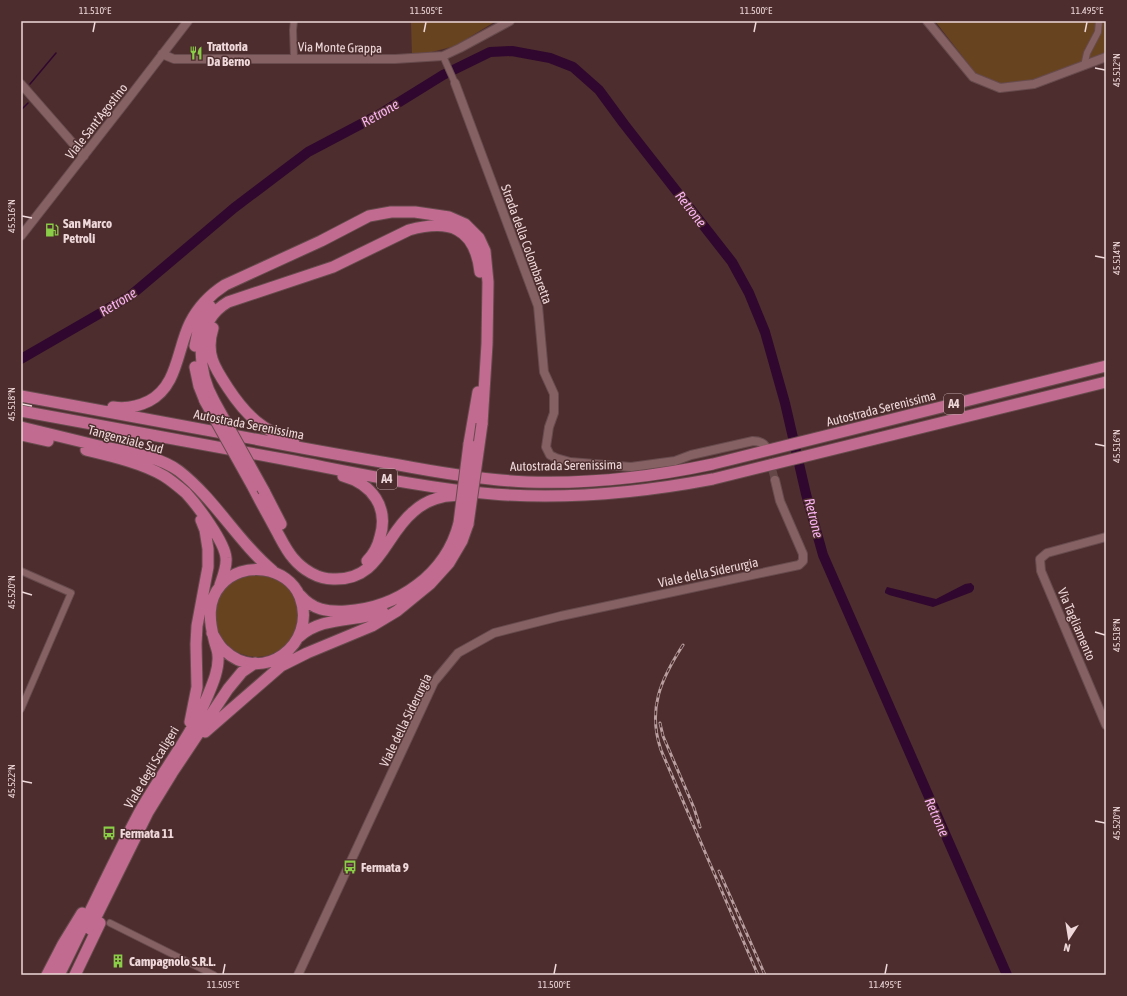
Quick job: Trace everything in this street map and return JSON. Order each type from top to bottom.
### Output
[{"type":"highway","points":[[22,395],[116,408],[136,406],[150,400],[161,392],[171,378],[183,341],[194,316],[216,291],[237,279],[321,241],[369,216],[391,212],[415,212],[449,216],[465,224],[479,238],[485,251],[488,282],[488,344],[482,424],[463,523],[450,546],[433,570],[410,590],[392,601],[366,609],[326,611],[320,610],[308,603],[298,592]]},
{"type":"highway","points":[[187,743],[281,666],[307,653],[372,626],[397,611],[433,581],[449,563],[462,541],[463,523],[469,444],[480,379],[482,299],[478,256],[471,243],[460,232],[450,227],[438,225],[423,226],[410,230],[332,267],[259,291],[221,306],[210,319],[201,344],[201,361],[210,401],[253,487],[285,546],[297,562],[314,574],[328,579],[337,579],[356,576],[369,568],[382,554],[398,528],[408,516],[421,505],[435,499],[454,495],[510,500],[545,500],[585,498],[603,495]]},
{"type":"highway","points":[[172,440],[255,459],[334,474],[360,483],[375,496],[382,513],[382,527],[376,549],[364,564],[344,572],[330,572],[315,567],[309,563],[297,551],[284,530],[264,491],[210,401],[199,386],[195,366],[195,346],[200,321],[210,305],[237,279]]},
{"type":"highway","points":[[259,291],[239,300],[224,312],[213,328],[210,343],[214,366],[235,399],[249,415],[268,430],[286,438],[376,456],[436,472]]},
{"type":"highway","name":"Autostrada Serenissima","points":[[22,395],[436,472],[528,482],[601,480],[689,469],[1106,366]]},
{"type":"highway","name":"A4","points":[[21,411],[172,440],[439,487],[492,494],[603,495],[713,479],[1106,382]]},
{"type":"highway","name":"Tangenziale Sud","points":[[21,427],[134,454],[158,461],[178,470],[192,482],[261,561],[276,572]]},
{"type":"highway","name":"Tangenziale Sud","points":[[21,435],[87,450],[148,469],[164,476],[176,484],[196,506],[224,548],[226,558],[225,571],[220,586]]},
{"type":"highway","points":[[187,743],[197,688],[197,626],[208,567],[208,549],[205,530],[196,506]]},
{"type":"highway","name":"Viale degli Scaligeri","points":[[67,975],[148,812],[172,773],[187,743],[206,698],[218,667],[218,655],[212,633],[209,618],[210,606],[216,591],[234,574],[241,571],[262,569],[276,572],[282,576],[293,586],[301,598],[304,615],[303,628],[299,637],[287,653],[269,662],[255,664],[236,659],[220,646],[212,633]]},
{"type":"highway","points":[[299,637],[317,625],[366,617],[391,609],[419,593]]},
{"type":"highway","name":"Viale degli Scaligeri","points":[[59,975],[139,813],[164,770],[242,672],[255,664]]},
{"type":"highway","points":[[75,975],[101,921],[134,842]]},
{"type":"highway","points":[[47,975],[63,944],[119,855]]},
{"type":"street","name":"Viale Sant'Agostino","points":[[21,236],[188,21]]},
{"type":"street","points":[[294,21],[294,58]]},
{"type":"street","name":"Via Monte Grappa","points":[[162,54],[174,59],[445,59],[460,48],[510,21]]},
{"type":"street","points":[[927,21],[973,77],[1000,88],[1034,84],[1106,57]]},
{"type":"street","points":[[1084,66],[1087,53],[1098,32],[1099,21]]},
{"type":"street","points":[[445,59],[455,83]]},
{"type":"street","name":"Strada della Colombaretta","points":[[455,83],[538,306],[544,372],[554,394],[554,413],[549,427],[546,447],[550,455],[570,462],[631,467],[675,461],[692,455],[759,441],[764,443],[766,447]]},
{"type":"street","points":[[21,84],[84,156]]},
{"type":"street","name":"Viale della Siderurgia","points":[[298,975],[434,682],[458,653],[494,633],[561,616],[800,564],[803,560],[803,554],[780,501],[776,480]]},
{"type":"street","name":"Via Tagliamento","points":[[1106,537],[1047,553],[1040,559],[1041,571],[1106,725]]},
{"type":"street","points":[[21,571],[71,593],[21,709]]},
{"type":"street","points":[[110,923],[214,975]]},
{"type":"shaded area","points":[[411,21],[496,21],[455,46],[412,57]]},
{"type":"shaded area","points":[[935,21],[1106,21],[1106,54],[1034,81],[1001,86],[977,75]]},
{"type":"shaded area","points":[[257,573],[273,576],[287,585],[296,599],[299,615],[296,631],[287,645],[273,654],[257,657],[241,654],[227,645],[218,631],[215,615],[218,599],[227,585],[241,576]]},
{"type":"shaded area","points":[[971,583],[974,586],[972,592],[933,607],[885,593],[887,587],[936,599],[965,584]]},
{"type":"waterway","name":"Retrone","points":[[21,359],[130,296],[234,208],[308,152],[380,114],[443,75],[490,52],[512,51],[550,58],[573,67],[599,90],[732,262],[749,293],[765,332],[785,403],[806,494],[823,555],[1007,975]]},
{"type":"waterway","points":[[30,84],[56,53]]},
{"type":"waterway","points":[[21,110],[28,103]]},
{"type":"tunnel","points":[[766,447],[775,480]]},
{"type":"railway","points":[[683,645],[668,670],[658,695],[655,721],[657,735],[661,750],[758,975]]},
{"type":"railway","points":[[660,723],[663,736],[694,808],[700,827]]},
{"type":"railway","points":[[719,871],[765,975]]},
{"type":"place","name":"Trattoria Da Berno","points":[[196,53]]},
{"type":"place","name":"San Marco Petroli","points":[[52,230]]},
{"type":"place","name":"Fermata 11","points":[[109,833]]},
{"type":"place","name":"Fermata 9","points":[[350,867]]},
{"type":"place","name":"Campagnolo S.R.L.","points":[[118,961]]}]
